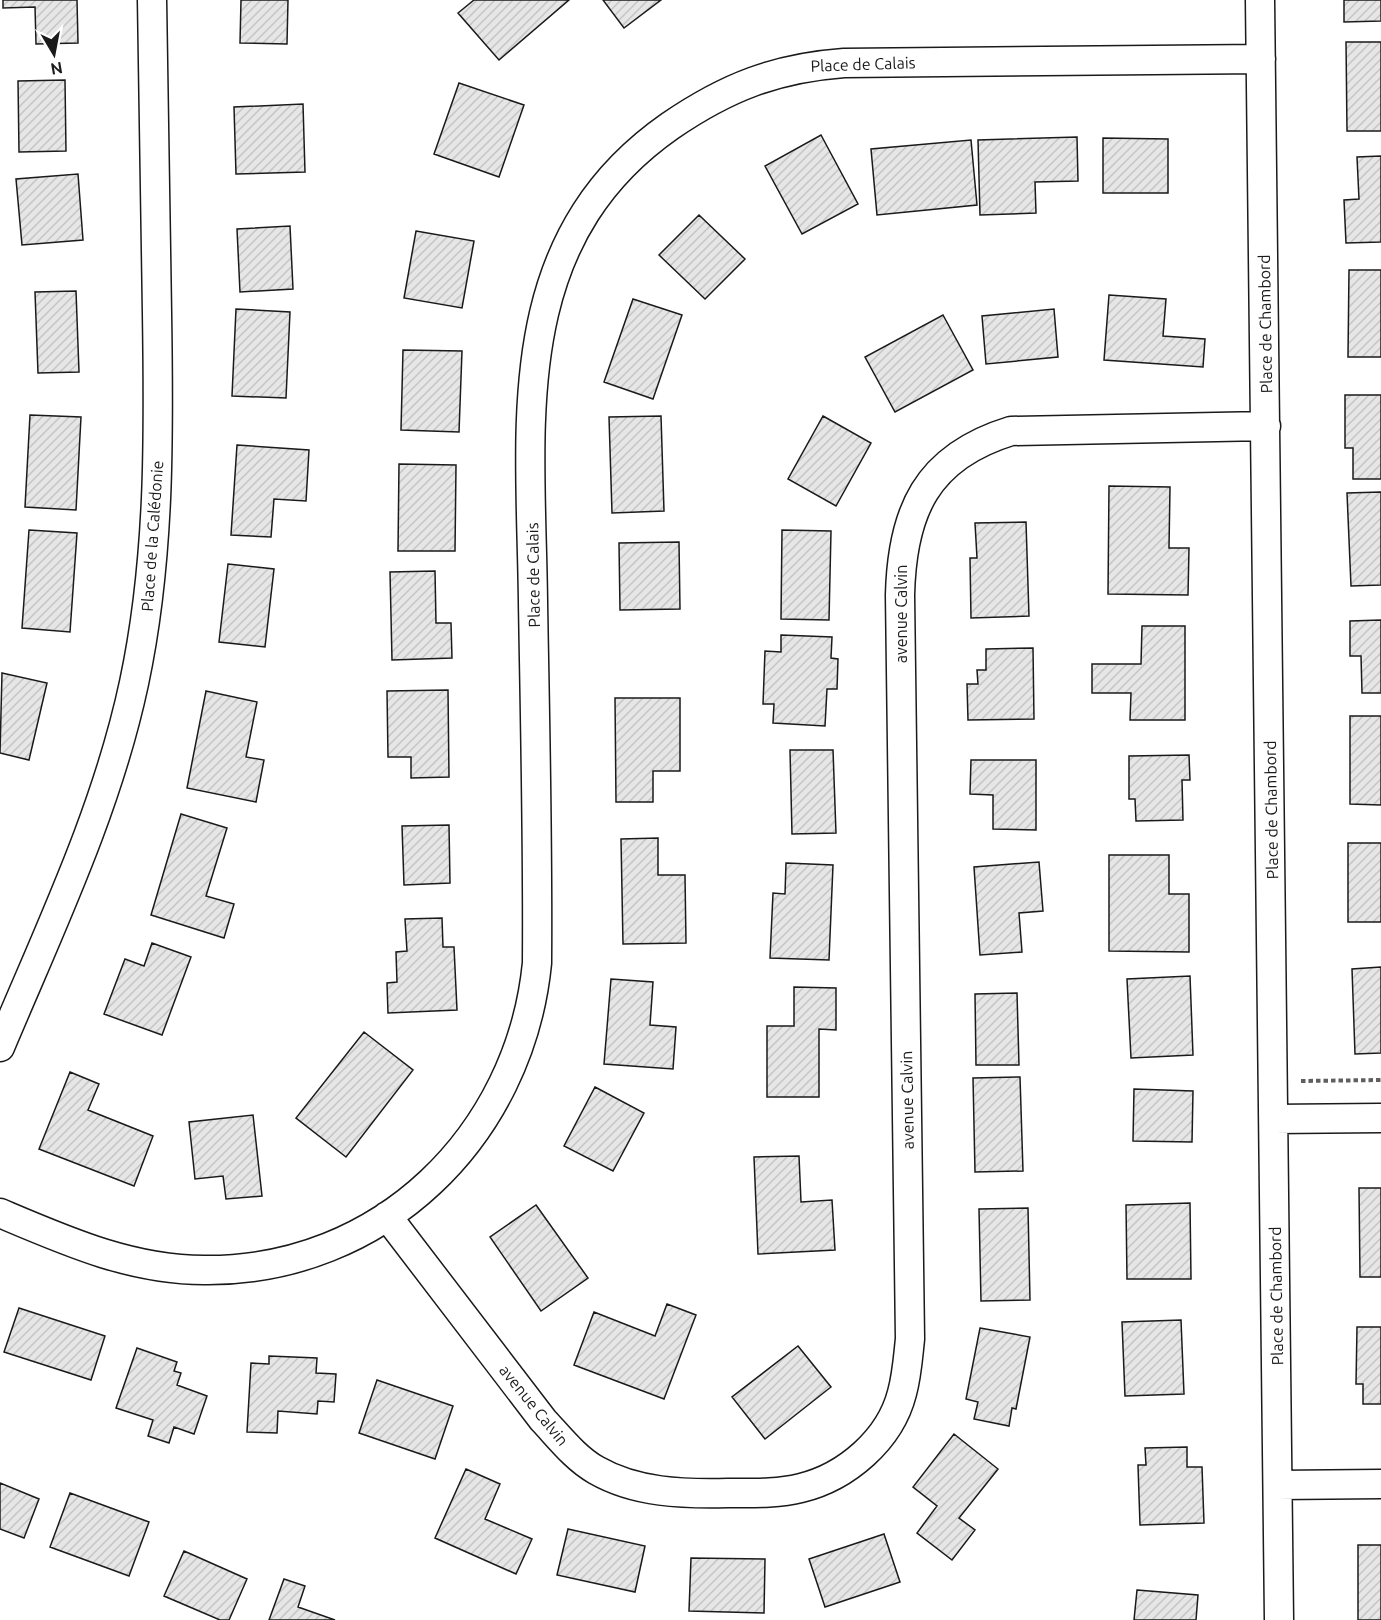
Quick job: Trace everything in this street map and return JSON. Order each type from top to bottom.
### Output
[{"type":"street","name":"Place de la Calédonie","points":[[0,1047],[101,801],[125,721],[142,643],[152,560],[158,469],[152,0]]},
{"type":"street","name":"Place de Chambord","points":[[1260,0],[1279,1620]]},
{"type":"street","name":"Place de Calais","points":[[0,1213],[85,1249],[164,1267],[202,1270],[255,1267],[308,1256],[335,1246],[387,1216],[425,1188],[449,1164],[495,1102],[521,1044],[532,1000],[537,963],[532,390],[544,306],[558,263],[576,226],[601,190],[657,135],[716,96],[743,83],[808,66],[844,63],[1261,59]]},
{"type":"street","name":"avenue Calvin","points":[[387,1216],[543,1420],[569,1448],[595,1470],[659,1491],[772,1493],[801,1488],[828,1479],[855,1462],[876,1441],[891,1419],[902,1395],[910,1339],[900,596],[904,537],[913,512],[940,470],[982,440],[1011,431],[1266,426]]},
{"type":"street","points":[[1274,1119],[1381,1118]]},
{"type":"street","points":[[1278,1485],[1381,1484]]},
{"type":"path","points":[[1308,1081],[1381,1080]]},
{"type":"building","points":[[3,0],[77,0],[78,43],[36,44],[35,7],[3,8]]},
{"type":"building","points":[[241,0],[288,0],[287,44],[240,43]]},
{"type":"building","points":[[474,0],[569,0],[499,60],[458,13]]},
{"type":"building","points":[[603,0],[661,0],[624,28]]},
{"type":"building","points":[[1344,0],[1381,0],[1381,21],[1344,22]]},
{"type":"building","points":[[1346,42],[1381,42],[1381,131],[1347,131]]},
{"type":"building","points":[[65,80],[66,151],[19,152],[18,81]]},
{"type":"building","points":[[459,83],[524,105],[499,177],[434,154]]},
{"type":"building","points":[[303,104],[305,172],[236,174],[234,107]]},
{"type":"building","points":[[821,135],[858,204],[802,234],[765,166]]},
{"type":"building","points":[[1077,137],[1078,181],[1035,182],[1036,213],[980,215],[978,140]]},
{"type":"building","points":[[1103,138],[1168,139],[1168,193],[1103,193]]},
{"type":"building","points":[[971,140],[977,205],[877,215],[871,149]]},
{"type":"building","points":[[1381,156],[1381,242],[1346,243],[1344,200],[1359,199],[1357,157]]},
{"type":"building","points":[[78,174],[83,240],[22,245],[16,179]]},
{"type":"building","points":[[699,215],[745,259],[705,299],[659,255]]},
{"type":"building","points":[[290,226],[293,289],[240,292],[237,229]]},
{"type":"building","points":[[416,231],[474,241],[462,308],[404,298]]},
{"type":"building","points":[[1349,270],[1381,270],[1381,357],[1348,357]]},
{"type":"building","points":[[76,291],[79,372],[38,373],[35,292]]},
{"type":"building","points":[[1109,295],[1166,299],[1163,336],[1205,339],[1203,367],[1104,360]]},
{"type":"building","points":[[633,299],[682,315],[653,399],[604,382]]},
{"type":"building","points":[[236,309],[290,312],[286,398],[232,396]]},
{"type":"building","points":[[1054,309],[1058,357],[986,364],[982,316]]},
{"type":"building","points":[[943,315],[973,370],[895,412],[865,357]]},
{"type":"building","points":[[403,350],[462,351],[459,432],[401,430]]},
{"type":"building","points":[[1345,395],[1381,395],[1381,479],[1353,479],[1353,448],[1345,448]]},
{"type":"building","points":[[30,415],[81,417],[76,510],[25,507]]},
{"type":"building","points":[[661,416],[664,511],[612,513],[609,417]]},
{"type":"building","points":[[823,416],[871,443],[836,506],[788,479]]},
{"type":"building","points":[[237,445],[309,450],[306,501],[274,499],[271,537],[231,535]]},
{"type":"building","points":[[399,464],[456,465],[455,551],[398,551]]},
{"type":"building","points":[[1109,486],[1170,487],[1169,548],[1189,548],[1188,595],[1108,594]]},
{"type":"building","points":[[1381,492],[1381,585],[1351,586],[1347,493]]},
{"type":"building","points":[[1026,522],[1029,616],[971,618],[970,558],[977,558],[975,523]]},
{"type":"building","points":[[29,530],[77,533],[70,632],[22,628]]},
{"type":"building","points":[[782,530],[831,531],[829,620],[781,619]]},
{"type":"building","points":[[679,542],[680,609],[620,610],[619,543]]},
{"type":"building","points":[[228,564],[274,569],[265,647],[219,642]]},
{"type":"building","points":[[435,571],[436,623],[451,623],[452,658],[392,660],[390,572]]},
{"type":"building","points":[[1381,620],[1381,693],[1362,693],[1361,656],[1350,656],[1350,621]]},
{"type":"building","points":[[1142,626],[1185,626],[1185,720],[1130,720],[1131,693],[1092,693],[1092,664],[1141,664]]},
{"type":"building","points":[[781,635],[832,637],[831,658],[838,659],[837,689],[827,689],[825,726],[773,723],[774,704],[763,704],[765,651],[781,652]]},
{"type":"building","points":[[1033,648],[1034,719],[968,720],[967,684],[978,684],[977,670],[986,670],[986,649]]},
{"type":"building","points":[[2,673],[47,683],[29,760],[0,753]]},
{"type":"building","points":[[448,690],[449,777],[411,778],[411,757],[388,757],[387,691]]},
{"type":"building","points":[[206,691],[257,702],[246,757],[264,760],[256,802],[187,788]]},
{"type":"building","points":[[615,698],[680,698],[680,771],[653,771],[653,802],[616,802]]},
{"type":"building","points":[[1350,716],[1381,716],[1381,805],[1350,804]]},
{"type":"building","points":[[790,750],[833,750],[836,833],[792,834]]},
{"type":"building","points":[[1189,755],[1190,780],[1182,780],[1183,820],[1136,821],[1135,799],[1129,799],[1129,756]]},
{"type":"building","points":[[971,760],[1036,760],[1036,830],[993,829],[993,795],[970,794]]},
{"type":"building","points":[[181,814],[227,828],[206,896],[234,904],[224,938],[151,915]]},
{"type":"building","points":[[449,825],[450,883],[404,885],[402,826]]},
{"type":"building","points":[[658,838],[658,875],[685,875],[686,943],[623,944],[621,839]]},
{"type":"building","points":[[1348,843],[1381,843],[1381,922],[1348,922]]},
{"type":"building","points":[[1109,855],[1169,855],[1169,894],[1189,894],[1189,952],[1109,951]]},
{"type":"building","points":[[1039,862],[1043,911],[1019,913],[1022,952],[980,955],[974,867]]},
{"type":"building","points":[[786,863],[833,865],[829,960],[770,958],[773,893],[785,894]]},
{"type":"building","points":[[442,918],[443,947],[454,947],[457,1010],[388,1013],[387,983],[397,982],[396,952],[407,951],[405,919]]},
{"type":"building","points":[[152,943],[191,957],[162,1035],[104,1014],[125,959],[144,966]]},
{"type":"building","points":[[1381,967],[1381,1053],[1355,1054],[1352,969]]},
{"type":"building","points":[[1190,976],[1193,1055],[1131,1058],[1127,979]]},
{"type":"building","points":[[611,979],[653,982],[650,1025],[676,1027],[673,1069],[604,1064]]},
{"type":"building","points":[[794,987],[836,988],[836,1030],[819,1029],[819,1097],[767,1097],[767,1026],[794,1026]]},
{"type":"building","points":[[1017,993],[1019,1065],[976,1065],[975,994]]},
{"type":"building","points":[[364,1032],[413,1070],[346,1157],[296,1118]]},
{"type":"building","points":[[70,1072],[99,1084],[88,1110],[153,1136],[134,1186],[39,1149]]},
{"type":"building","points":[[1020,1077],[1023,1171],[975,1172],[973,1078]]},
{"type":"building","points":[[595,1087],[644,1113],[613,1171],[564,1146]]},
{"type":"building","points":[[1134,1089],[1193,1091],[1192,1142],[1133,1141]]},
{"type":"building","points":[[253,1115],[262,1196],[226,1199],[223,1176],[195,1179],[189,1122]]},
{"type":"building","points":[[799,1156],[801,1202],[832,1200],[835,1250],[758,1254],[754,1157]]},
{"type":"building","points":[[1359,1188],[1381,1188],[1381,1277],[1360,1277]]},
{"type":"building","points":[[1190,1203],[1191,1279],[1127,1279],[1126,1205]]},
{"type":"building","points":[[536,1205],[588,1278],[541,1311],[490,1237]]},
{"type":"building","points":[[1028,1208],[1030,1300],[981,1301],[979,1209]]},
{"type":"building","points":[[667,1304],[696,1315],[664,1399],[574,1365],[594,1312],[655,1336]]},
{"type":"building","points":[[19,1308],[105,1336],[91,1380],[4,1352]]},
{"type":"building","points":[[1181,1320],[1184,1394],[1125,1396],[1122,1322]]},
{"type":"building","points":[[1357,1327],[1381,1327],[1381,1404],[1363,1404],[1363,1384],[1356,1384]]},
{"type":"building","points":[[980,1328],[1030,1337],[1016,1409],[1012,1408],[1009,1426],[974,1419],[978,1402],[966,1399]]},
{"type":"building","points":[[798,1346],[831,1387],[765,1439],[732,1397]]},
{"type":"building","points":[[137,1348],[177,1362],[174,1371],[181,1373],[177,1385],[207,1396],[194,1434],[174,1427],[169,1443],[148,1436],[153,1420],[116,1408]]},
{"type":"building","points":[[269,1356],[317,1358],[316,1373],[336,1374],[334,1402],[318,1401],[317,1414],[278,1411],[277,1433],[247,1432],[251,1363],[269,1364]]},
{"type":"building","points":[[377,1380],[453,1406],[435,1459],[359,1433]]},
{"type":"building","points":[[954,1434],[998,1469],[959,1518],[975,1530],[952,1560],[917,1533],[937,1506],[913,1487]]},
{"type":"building","points":[[1187,1447],[1187,1467],[1202,1467],[1204,1523],[1140,1525],[1138,1465],[1146,1465],[1145,1448]]},
{"type":"building","points":[[466,1469],[500,1484],[485,1519],[532,1539],[516,1574],[435,1538]]},
{"type":"building","points":[[0,1483],[39,1499],[24,1538],[0,1529]]},
{"type":"building","points":[[70,1493],[149,1522],[129,1576],[50,1547]]},
{"type":"building","points":[[568,1529],[645,1546],[635,1592],[557,1575]]},
{"type":"building","points":[[884,1534],[900,1582],[825,1607],[809,1559]]},
{"type":"building","points":[[1358,1545],[1381,1545],[1381,1620],[1358,1620]]},
{"type":"building","points":[[184,1551],[247,1579],[229,1620],[220,1620],[164,1596]]},
{"type":"building","points":[[691,1558],[765,1559],[764,1613],[689,1611]]},
{"type":"building","points":[[284,1579],[305,1586],[298,1607],[335,1620],[269,1620]]},
{"type":"building","points":[[1137,1590],[1198,1595],[1196,1620],[1134,1620]]}]
